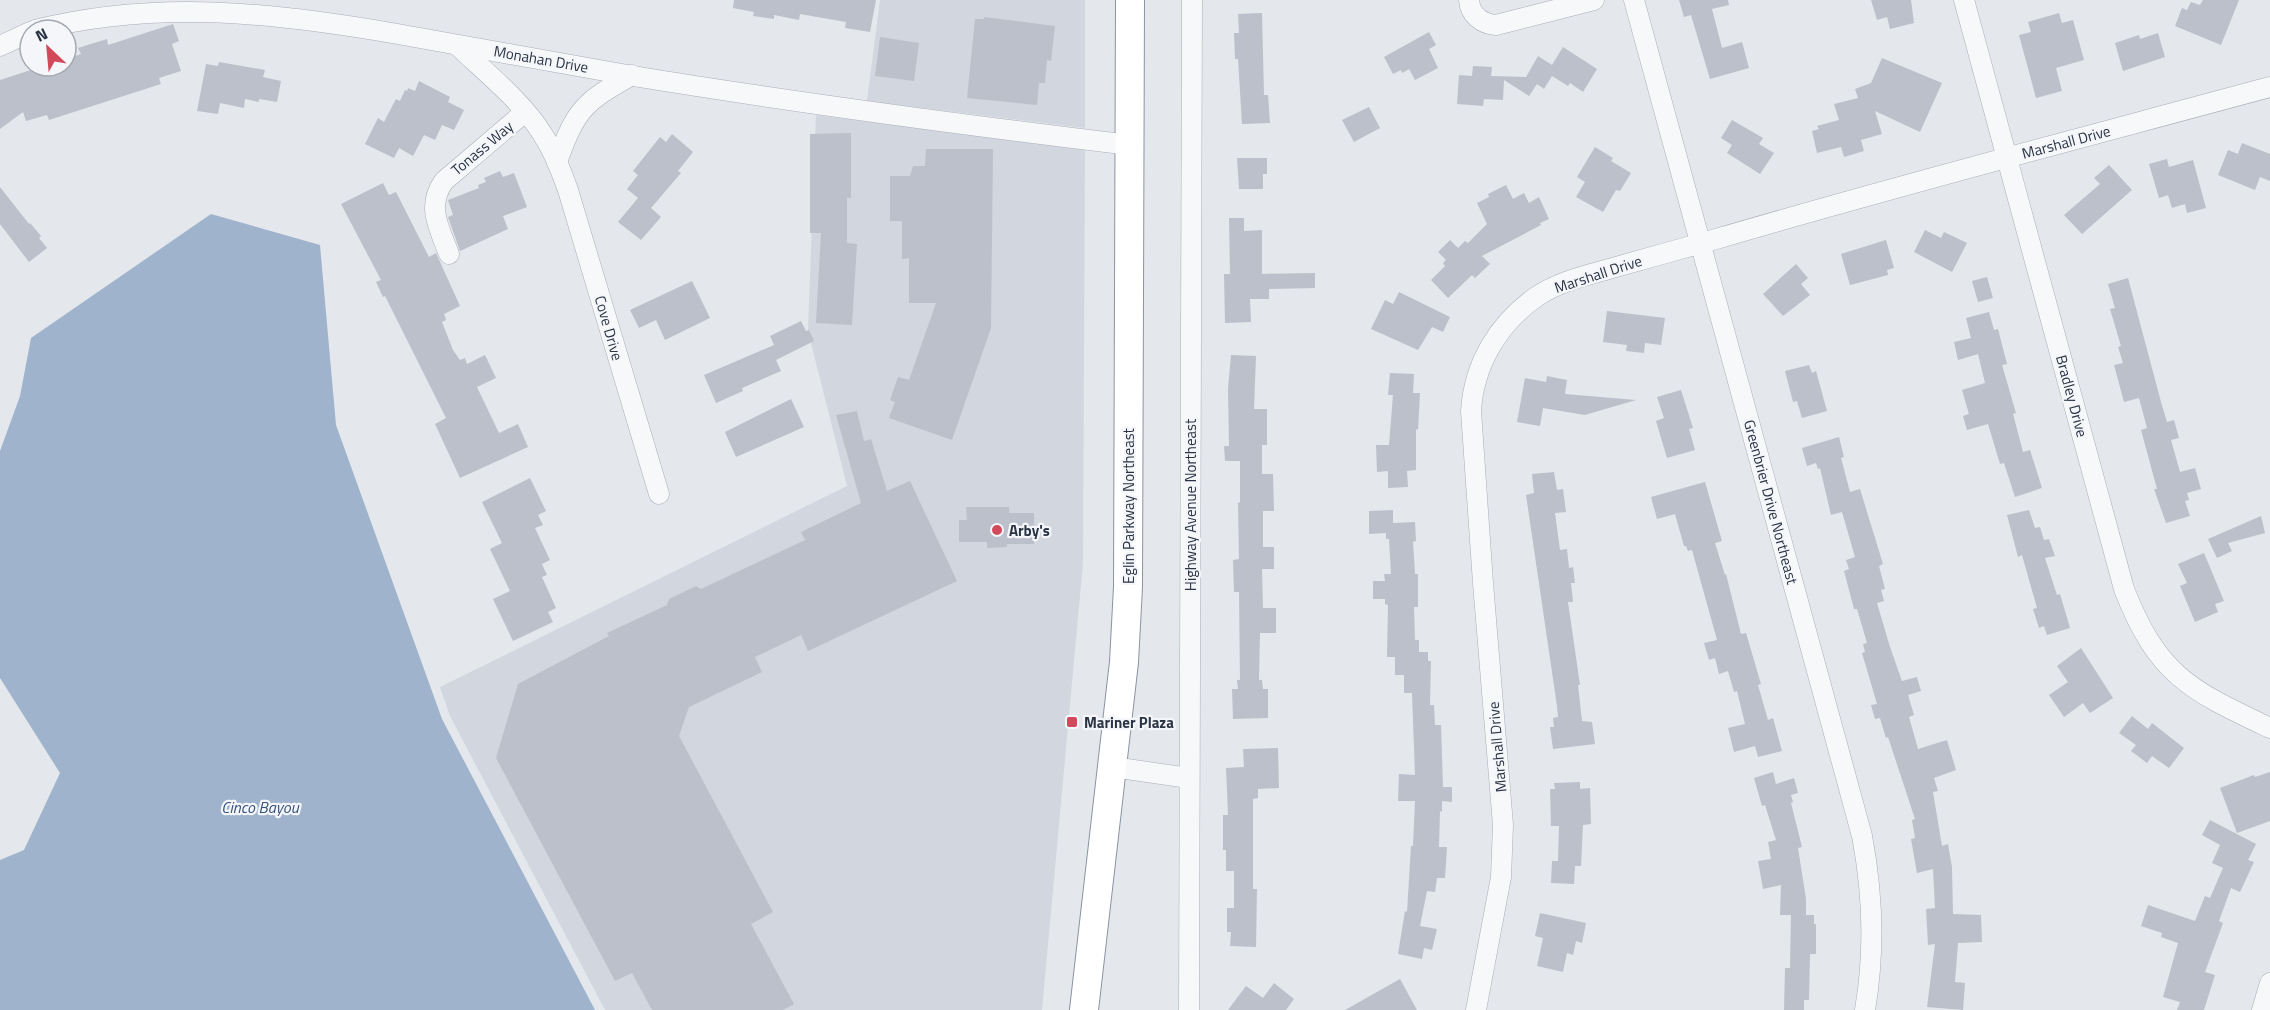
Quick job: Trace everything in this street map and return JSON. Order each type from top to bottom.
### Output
[{"type":"highway","name":"Eglin Parkway Northeast","points":[[1084,1010],[1124,662],[1128,587],[1130,0]]},
{"type":"street","name":"Highway Avenue Northeast","points":[[1189,1010],[1192,0]]},
{"type":"street","points":[[1469,0],[1477,18],[1488,24],[1496,25],[1594,0]]},
{"type":"street","name":"Greenbrier Drive Northeast","points":[[1634,0],[1862,836],[1872,923],[1871,967],[1865,1010]]},
{"type":"street","name":"Bradley Drive","points":[[1964,0],[2124,589],[2137,622],[2162,660],[2176,675],[2201,694],[2270,728]]},
{"type":"street","name":"Monahan Drive","points":[[77,18],[105,10],[169,4],[212,6],[275,14],[632,75],[880,114],[1130,145]]},
{"type":"street","points":[[0,46],[18,38]]},
{"type":"street","name":"Cove Drive","points":[[457,45],[525,112],[543,134],[557,162],[568,190],[659,494]]},
{"type":"street","points":[[557,162],[569,128],[582,110],[598,95],[632,75]]},
{"type":"street","name":"Marshall Drive","points":[[1476,1010],[1501,878],[1503,825],[1483,583],[1472,395],[1480,368],[1496,336],[1516,313],[1537,296],[1556,285],[1700,243],[2270,87]]},
{"type":"street","name":"Tonass Way","points":[[449,254],[434,215],[434,201],[438,189],[444,181],[525,112]]},
{"type":"street","points":[[1113,766],[1189,778]]},
{"type":"street","points":[[2262,1010],[2270,983]]},
{"type":"shaded area","points":[[880,0],[1085,0],[1085,128],[867,101]]},
{"type":"shaded area","points":[[816,115],[1085,150],[1083,563],[1042,1010],[605,1010],[450,716],[440,687],[847,486],[808,331]]},
{"type":"water","name":"Cinco Bayou","points":[[211,214],[320,245],[336,425],[442,719],[595,1010],[0,1010],[0,860],[24,850],[60,773],[0,678],[0,451],[20,396],[31,338]]},
{"type":"building","points":[[734,0],[876,0],[870,32],[845,28],[846,22],[800,14],[799,20],[774,15],[774,19],[753,16],[754,12],[733,8]]},
{"type":"building","points":[[1679,0],[1728,0],[1729,5],[1712,9],[1722,48],[1742,42],[1749,68],[1710,79],[1691,15],[1684,17]]},
{"type":"building","points":[[1871,0],[1911,0],[1914,23],[1890,29],[1887,17],[1877,20]]},
{"type":"building","points":[[2203,0],[2239,0],[2221,45],[2175,26],[2182,8],[2187,10],[2191,2],[2200,5]]},
{"type":"building","points":[[1262,13],[1264,95],[1268,95],[1270,123],[1242,124],[1234,33],[1239,33],[1238,14]]},
{"type":"building","points":[[2059,13],[2062,23],[2073,20],[2084,60],[2056,68],[2062,91],[2036,98],[2019,35],[2031,32],[2028,22]]},
{"type":"building","points":[[984,17],[1055,26],[1051,61],[1047,60],[1045,83],[1039,83],[1037,105],[967,98],[975,19],[984,19]]},
{"type":"building","points":[[173,24],[179,41],[172,44],[181,71],[159,78],[161,84],[49,120],[47,115],[26,121],[23,112],[0,129],[0,80],[18,74],[18,78],[78,78],[78,55],[81,54],[78,48],[107,39],[108,45]]},
{"type":"building","points":[[1429,32],[1436,45],[1429,49],[1438,68],[1415,80],[1409,69],[1393,74],[1384,57]]},
{"type":"building","points":[[2158,33],[2165,57],[2123,71],[2115,43],[2139,35],[2140,39]]},
{"type":"building","points":[[880,37],[919,43],[914,81],[875,76]]},
{"type":"building","points":[[1563,47],[1597,69],[1583,92],[1570,83],[1568,86],[1552,76],[1544,89],[1537,84],[1529,96],[1504,80],[1503,100],[1484,99],[1483,106],[1457,104],[1459,75],[1472,76],[1473,66],[1492,67],[1491,76],[1526,77],[1538,56],[1552,65]]},
{"type":"building","points":[[1882,58],[1942,83],[1920,132],[1875,111],[1882,134],[1861,140],[1864,151],[1844,157],[1841,147],[1817,153],[1812,131],[1819,129],[1817,126],[1839,120],[1834,104],[1858,98],[1855,89],[1871,83]]},
{"type":"building","points":[[219,62],[265,70],[263,77],[281,81],[277,102],[245,99],[244,108],[220,103],[218,114],[197,111],[206,64],[218,66]]},
{"type":"building","points":[[419,81],[450,97],[448,102],[464,110],[454,130],[442,125],[435,140],[424,135],[413,156],[399,148],[394,158],[365,144],[378,118],[384,122],[396,99],[400,101],[408,88],[415,91]]},
{"type":"building","points":[[1369,107],[1380,128],[1354,142],[1342,120]]},
{"type":"building","points":[[1732,120],[1763,138],[1759,144],[1774,153],[1760,174],[1727,153],[1732,145],[1721,138]]},
{"type":"building","points":[[851,133],[851,198],[847,198],[847,243],[857,244],[852,325],[816,323],[821,233],[810,233],[810,134]]},
{"type":"building","points":[[672,134],[693,152],[678,171],[681,173],[651,208],[661,217],[641,240],[618,222],[638,198],[627,189],[638,175],[633,171],[660,137],[666,142]]},
{"type":"building","points":[[2242,143],[2270,154],[2270,181],[2260,177],[2255,190],[2218,175],[2228,150],[2238,154]]},
{"type":"building","points":[[1595,147],[1613,158],[1611,161],[1631,173],[1620,191],[1616,190],[1603,212],[1576,197],[1585,182],[1577,177]]},
{"type":"building","points":[[926,149],[993,149],[991,328],[952,440],[889,418],[895,402],[890,400],[898,377],[909,380],[936,303],[909,303],[909,258],[902,259],[902,221],[890,221],[890,176],[910,176],[913,166],[925,166]]},
{"type":"building","points":[[1237,158],[1267,158],[1267,174],[1263,174],[1263,189],[1239,189]]},
{"type":"building","points":[[2167,159],[2169,167],[2193,160],[2206,208],[2187,213],[2185,204],[2172,208],[2168,195],[2159,198],[2149,164]]},
{"type":"building","points":[[2109,165],[2132,190],[2082,234],[2064,215],[2100,184],[2094,178]]},
{"type":"building","points":[[500,171],[503,177],[514,173],[527,207],[503,216],[508,229],[460,251],[448,217],[453,215],[448,200],[479,188],[478,185],[486,182],[484,178]]},
{"type":"building","points":[[383,183],[389,195],[396,192],[429,257],[436,253],[460,306],[444,314],[446,320],[442,322],[453,350],[460,360],[465,358],[467,364],[485,355],[496,378],[477,387],[499,433],[518,424],[528,447],[460,478],[435,424],[446,418],[385,296],[383,297],[376,282],[381,280],[341,204]]},
{"type":"building","points":[[1506,185],[1513,199],[1524,193],[1529,203],[1539,197],[1549,219],[1482,256],[1490,264],[1475,278],[1472,275],[1448,298],[1431,280],[1445,266],[1443,263],[1446,260],[1438,252],[1450,240],[1458,248],[1465,241],[1468,243],[1487,224],[1477,203],[1489,197],[1488,194]]},
{"type":"building","points":[[0,187],[41,236],[39,238],[47,248],[29,262],[0,224]]},
{"type":"building","points":[[1229,218],[1244,218],[1244,231],[1262,230],[1262,274],[1315,273],[1315,288],[1269,289],[1269,299],[1250,299],[1251,322],[1225,323],[1224,274],[1230,274]]},
{"type":"building","points":[[1925,230],[1941,238],[1944,232],[1967,243],[1952,272],[1914,252]]},
{"type":"building","points":[[1886,240],[1894,268],[1887,270],[1888,275],[1850,285],[1841,254]]},
{"type":"building","points":[[1796,264],[1808,278],[1801,284],[1810,295],[1783,316],[1763,294]]},
{"type":"building","points":[[1987,277],[1993,298],[1978,302],[1972,281]]},
{"type":"building","points":[[2128,278],[2167,422],[2174,420],[2179,438],[2171,440],[2180,472],[2195,468],[2201,489],[2187,493],[2189,500],[2185,501],[2190,516],[2166,523],[2154,489],[2157,489],[2141,430],[2147,428],[2139,398],[2124,402],[2114,365],[2123,363],[2118,347],[2121,346],[2110,309],[2115,308],[2108,284]]},
{"type":"building","points":[[692,281],[710,318],[665,340],[656,320],[639,328],[630,310]]},
{"type":"building","points":[[1399,292],[1450,317],[1443,332],[1432,327],[1418,350],[1371,329],[1385,300],[1393,304]]},
{"type":"building","points":[[1607,311],[1665,318],[1661,345],[1645,343],[1644,353],[1626,351],[1627,345],[1603,342]]},
{"type":"building","points":[[1989,312],[1994,330],[1998,329],[2007,364],[2002,365],[2016,413],[2013,414],[2023,452],[2030,450],[2042,488],[2015,497],[2004,463],[2000,464],[1988,424],[1967,430],[1963,416],[1969,414],[1962,390],[1985,383],[1978,354],[1958,360],[1954,342],[1971,338],[1966,318]]},
{"type":"building","points":[[801,321],[806,331],[809,330],[814,341],[776,360],[781,371],[742,388],[743,391],[716,403],[704,375],[774,345],[770,336]]},
{"type":"building","points":[[1231,355],[1256,356],[1254,409],[1267,409],[1267,445],[1262,445],[1262,474],[1273,474],[1274,511],[1263,511],[1263,547],[1274,547],[1274,569],[1262,569],[1263,608],[1276,608],[1276,633],[1260,633],[1259,680],[1262,680],[1263,689],[1268,689],[1268,718],[1233,719],[1232,689],[1238,689],[1237,680],[1240,680],[1239,592],[1234,592],[1233,560],[1239,559],[1240,461],[1225,461],[1224,446],[1229,446],[1228,389]]},
{"type":"building","points":[[1809,365],[1812,373],[1816,371],[1827,411],[1802,418],[1797,401],[1793,402],[1785,371]]},
{"type":"building","points":[[1390,373],[1414,374],[1413,393],[1420,393],[1418,430],[1416,429],[1416,470],[1407,471],[1408,487],[1388,488],[1388,471],[1377,472],[1376,445],[1389,445],[1393,395],[1388,395]]},
{"type":"building","points":[[1547,376],[1567,380],[1565,394],[1636,400],[1585,415],[1543,408],[1540,426],[1517,422],[1525,378],[1546,382]]},
{"type":"building","points":[[1681,390],[1693,428],[1689,429],[1695,450],[1667,458],[1656,421],[1664,418],[1657,397]]},
{"type":"building","points":[[791,399],[804,427],[736,457],[725,432]]},
{"type":"building","points":[[857,411],[864,441],[871,439],[887,491],[910,481],[957,581],[808,651],[801,635],[755,657],[762,672],[689,707],[679,736],[773,912],[751,924],[794,1004],[783,1010],[652,1010],[632,973],[615,981],[496,758],[518,684],[609,636],[607,633],[667,605],[669,599],[696,586],[701,589],[805,540],[801,532],[861,503],[836,415]]},
{"type":"building","points":[[1839,437],[1844,457],[1841,458],[1850,492],[1860,489],[1883,564],[1879,566],[1885,589],[1881,590],[1884,601],[1877,603],[1890,647],[1902,681],[1917,677],[1921,691],[1908,695],[1914,715],[1909,717],[1918,749],[1947,740],[1956,770],[1934,778],[1938,791],[1933,792],[1942,846],[1948,844],[1952,867],[1953,914],[1981,915],[1982,942],[1958,943],[1955,982],[1965,983],[1963,1010],[1927,1007],[1935,944],[1928,945],[1926,909],[1935,908],[1933,869],[1917,873],[1911,839],[1915,838],[1912,820],[1915,819],[1888,737],[1886,738],[1880,718],[1875,719],[1871,705],[1877,704],[1862,653],[1865,652],[1863,644],[1867,643],[1857,609],[1854,609],[1844,571],[1849,569],[1846,560],[1855,557],[1842,512],[1831,515],[1820,468],[1818,469],[1816,463],[1807,466],[1802,448]]},
{"type":"building","points":[[1554,472],[1557,490],[1563,489],[1566,512],[1555,513],[1560,550],[1567,549],[1569,568],[1573,567],[1575,583],[1571,583],[1573,602],[1568,602],[1580,685],[1578,685],[1582,721],[1592,722],[1595,744],[1553,749],[1550,727],[1554,727],[1553,718],[1558,717],[1557,706],[1526,495],[1534,493],[1532,474]]},
{"type":"building","points":[[530,478],[546,511],[538,515],[543,525],[535,528],[550,560],[542,564],[547,575],[542,577],[556,608],[548,612],[553,622],[513,641],[493,599],[510,591],[490,549],[502,543],[482,502]]},
{"type":"building","points":[[1705,482],[1722,541],[1715,543],[1726,574],[1741,634],[1746,633],[1761,684],[1758,685],[1768,720],[1773,718],[1782,751],[1758,757],[1755,746],[1734,752],[1728,728],[1745,724],[1737,691],[1734,692],[1728,671],[1719,674],[1715,658],[1709,660],[1704,643],[1717,640],[1692,550],[1688,551],[1684,546],[1675,514],[1657,519],[1651,497]]},
{"type":"building","name":"Arby's","points":[[966,507],[1009,507],[1009,513],[1034,513],[1034,544],[1007,544],[1007,547],[987,548],[987,542],[959,542],[959,520],[967,520]]},
{"type":"building","points":[[1393,510],[1393,523],[1415,522],[1416,541],[1413,542],[1415,574],[1418,574],[1418,607],[1414,607],[1415,640],[1419,640],[1419,652],[1428,652],[1428,661],[1431,661],[1430,705],[1434,705],[1435,725],[1441,725],[1443,787],[1452,787],[1452,802],[1442,801],[1442,812],[1440,811],[1439,847],[1447,847],[1445,878],[1437,878],[1435,892],[1427,891],[1420,926],[1437,929],[1432,950],[1424,948],[1422,959],[1398,954],[1405,911],[1407,912],[1411,846],[1413,846],[1415,801],[1398,801],[1399,774],[1415,775],[1412,693],[1404,693],[1404,675],[1395,675],[1395,657],[1387,657],[1388,605],[1385,604],[1385,599],[1373,599],[1373,581],[1385,581],[1384,574],[1391,574],[1389,539],[1386,539],[1386,533],[1369,534],[1369,511]]},
{"type":"building","points":[[2029,510],[2035,528],[2040,527],[2044,540],[2049,539],[2055,556],[2045,558],[2057,595],[2060,594],[2070,628],[2047,635],[2044,626],[2039,628],[2033,609],[2037,608],[2022,555],[2018,557],[2007,515]]},
{"type":"building","points":[[2261,516],[2265,533],[2228,543],[2232,551],[2217,558],[2208,539]]},
{"type":"building","points":[[2204,553],[2224,601],[2215,604],[2218,612],[2195,622],[2180,586],[2187,583],[2178,564]]},
{"type":"building","points":[[2081,648],[2113,698],[2090,713],[2083,703],[2064,717],[2049,695],[2068,682],[2057,666]]},
{"type":"building","points":[[2132,716],[2148,729],[2152,723],[2184,748],[2169,768],[2152,756],[2147,763],[2131,751],[2136,745],[2119,733]]},
{"type":"building","points":[[1278,748],[1279,788],[1258,789],[1258,798],[1253,799],[1253,889],[1257,889],[1256,947],[1230,946],[1231,932],[1227,932],[1227,908],[1234,908],[1234,871],[1226,871],[1226,850],[1223,850],[1223,815],[1228,815],[1226,768],[1244,767],[1243,749]]},
{"type":"building","points":[[1773,772],[1776,784],[1794,778],[1798,793],[1791,795],[1793,802],[1791,803],[1802,847],[1798,848],[1806,899],[1806,915],[1814,915],[1814,924],[1816,924],[1816,954],[1810,954],[1809,1000],[1804,1000],[1804,1010],[1784,1010],[1785,968],[1790,968],[1791,915],[1780,915],[1781,885],[1763,889],[1758,861],[1771,859],[1768,842],[1776,840],[1765,805],[1762,806],[1754,778]]},
{"type":"building","points":[[2270,772],[2270,821],[2237,833],[2220,788],[2254,775],[2255,777]]},
{"type":"building","points":[[1580,782],[1580,789],[1590,788],[1591,824],[1583,825],[1581,866],[1575,866],[1574,884],[1551,883],[1552,861],[1558,861],[1559,826],[1551,826],[1550,789],[1555,789],[1554,783]]},
{"type":"building","points":[[2210,820],[2256,844],[2248,860],[2254,862],[2240,892],[2231,888],[2219,921],[2223,923],[2205,972],[2215,975],[2204,1010],[2177,1010],[2180,1002],[2163,997],[2178,943],[2161,937],[2162,933],[2141,926],[2148,905],[2195,921],[2205,896],[2210,898],[2223,868],[2212,863],[2220,845],[2202,835]]},
{"type":"building","points":[[1540,913],[1586,923],[1582,943],[1576,941],[1573,955],[1567,953],[1563,972],[1537,966],[1543,938],[1535,936]]},
{"type":"building","points":[[1400,979],[1417,1010],[1345,1010]]},
{"type":"building","points":[[1274,983],[1294,999],[1286,1010],[1228,1010],[1246,986],[1263,998]]},
{"type":"place","name":"Arby's","points":[[997,530]]},
{"type":"place","name":"Mariner Plaza","points":[[1072,722]]}]
